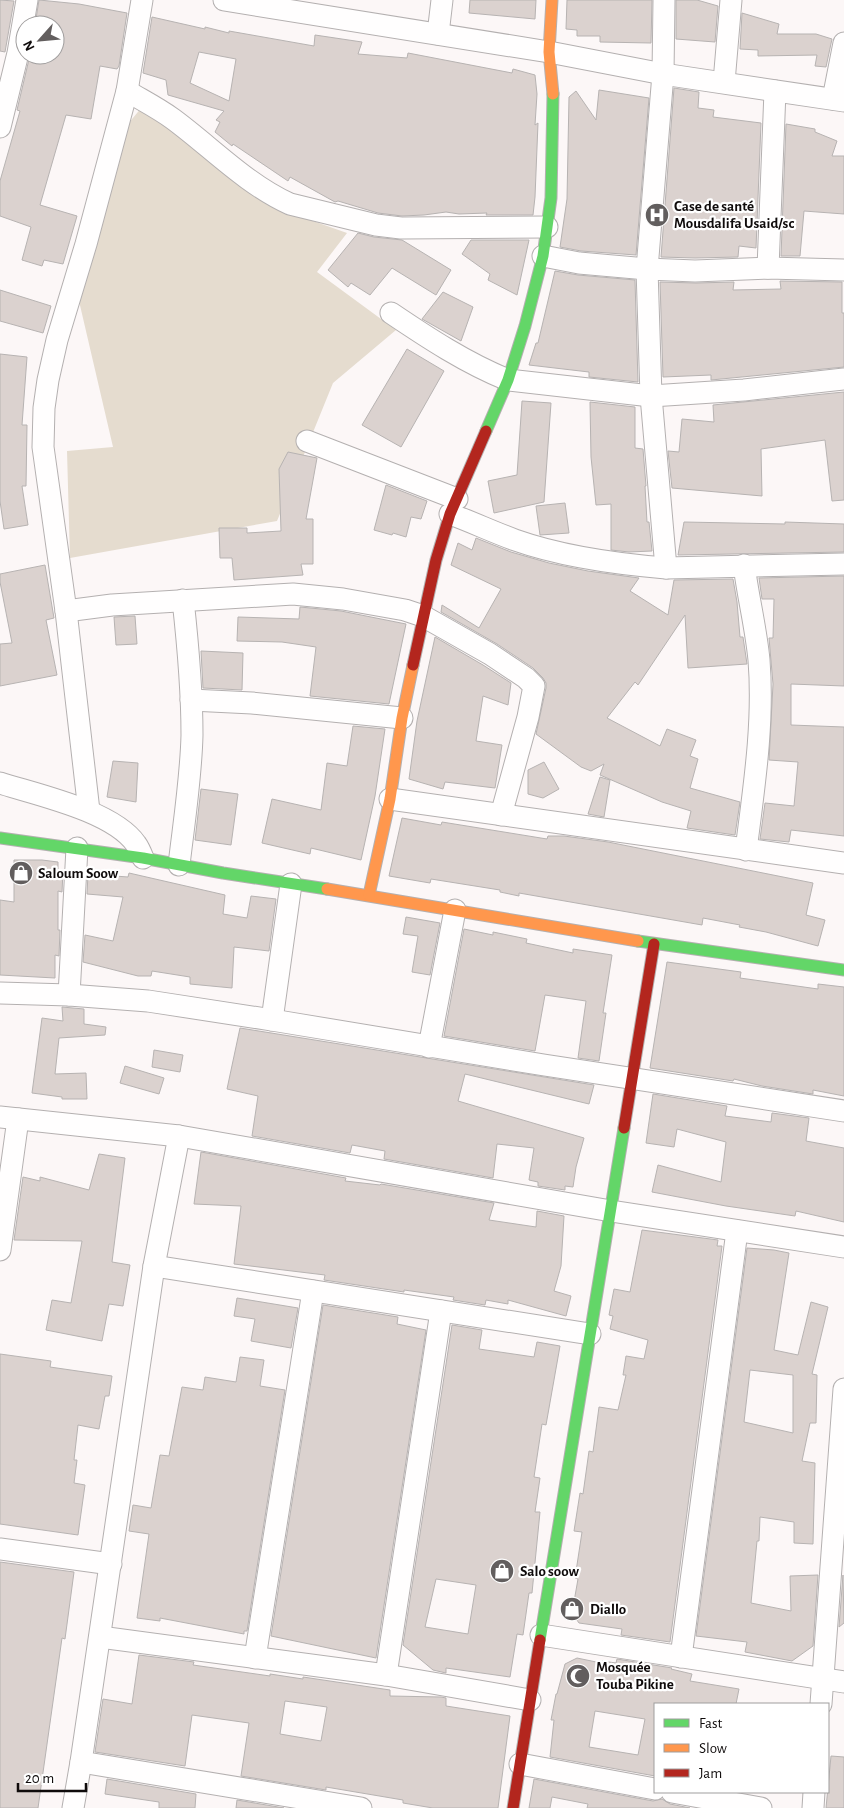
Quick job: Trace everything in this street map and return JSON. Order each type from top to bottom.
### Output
[{"type":"street","points":[[0,127],[18,53],[26,0]]},
{"type":"street","points":[[89,811],[66,611],[43,447],[44,408],[56,340],[86,244],[127,91],[142,0]]},
{"type":"street","points":[[224,0],[317,7],[438,34],[550,52],[663,74],[839,100],[844,43]]},
{"type":"street","points":[[438,34],[442,0]]},
{"type":"street","points":[[369,896],[390,799],[402,718],[436,560],[454,506],[508,380],[526,326],[544,256],[550,198],[554,105],[550,52],[552,0]]},
{"type":"street","points":[[664,0],[663,74],[647,269],[651,396],[666,568]]},
{"type":"street","points":[[724,82],[731,0]]},
{"type":"street","points":[[127,91],[172,118],[248,178],[290,204],[376,225],[401,228],[547,227]]},
{"type":"street","points":[[768,268],[775,91]]},
{"type":"street","points":[[544,256],[579,263],[647,269],[695,271],[768,268],[844,270]]},
{"type":"street","points":[[391,313],[459,356],[487,372],[508,380],[651,396],[744,390],[844,379]]},
{"type":"street","points":[[306,441],[454,506],[516,540],[548,549],[614,562],[666,568],[844,564]]},
{"type":"street","points":[[744,565],[757,642],[760,683],[758,754],[746,850]]},
{"type":"street","points":[[66,611],[112,605],[284,594],[310,595],[389,607],[424,616],[490,654],[526,678],[534,686],[528,717],[501,815]]},
{"type":"street","points":[[180,865],[192,734],[183,600]]},
{"type":"street","points":[[191,700],[252,703],[402,718]]},
{"type":"street","points":[[0,783],[89,811],[118,827],[136,843],[143,858]]},
{"type":"street","points":[[390,799],[844,863]]},
{"type":"street","points":[[0,838],[143,858],[654,944],[844,970]]},
{"type":"street","points":[[69,995],[77,848]]},
{"type":"street","points":[[272,1020],[291,884]]},
{"type":"street","points":[[429,1047],[455,910]]},
{"type":"street","points":[[512,1808],[654,944]]},
{"type":"street","points":[[0,993],[69,995],[148,1001],[429,1047],[844,1111]]},
{"type":"street","points":[[0,1250],[9,1118],[179,1136],[611,1211],[844,1247]]},
{"type":"street","points":[[73,1808],[154,1266],[179,1136]]},
{"type":"street","points":[[682,1657],[737,1231]]},
{"type":"street","points":[[154,1266],[590,1334]]},
{"type":"street","points":[[255,1658],[313,1291]]},
{"type":"street","points":[[386,1675],[440,1311]]},
{"type":"street","points":[[821,1703],[844,1390]]},
{"type":"street","points":[[0,1549],[110,1564]]},
{"type":"street","points":[[541,1635],[844,1682]]},
{"type":"street","points":[[100,1637],[386,1675],[530,1700]]},
{"type":"street","points":[[81,1762],[361,1808]]},
{"type":"street","points":[[520,1764],[654,1789]]},
{"type":"street","points":[[678,1793],[761,1808]]},
{"type":"street","points":[[813,1808],[814,1793]]},
{"type":"shaded area","points":[[142,107],[279,209],[347,233],[317,272],[396,330],[333,383],[277,521],[70,558],[67,451],[113,447],[79,301],[118,136]]},
{"type":"building","points":[[0,0],[14,1],[5,52],[0,51]]},
{"type":"building","points":[[39,0],[79,4],[127,13],[119,66],[117,69],[100,66],[91,119],[66,115],[40,205],[77,216],[63,264],[44,260],[42,266],[22,260],[31,227],[0,216],[0,181],[20,111],[17,110],[28,65],[65,65],[65,15],[37,15]]},
{"type":"building","points":[[470,0],[536,0],[535,19],[469,13]]},
{"type":"building","points":[[567,0],[652,0],[651,43],[600,42],[600,36],[577,36],[577,30],[566,29]]},
{"type":"building","points":[[676,0],[697,0],[718,6],[715,42],[676,39]]},
{"type":"building","points":[[742,13],[779,24],[777,34],[816,34],[832,39],[826,67],[815,66],[817,55],[758,56],[758,50],[740,49]]},
{"type":"building","points":[[152,17],[205,29],[205,27],[229,33],[229,31],[314,46],[315,35],[362,42],[358,54],[407,58],[408,53],[512,73],[513,69],[535,75],[537,94],[535,125],[538,123],[533,215],[486,215],[487,213],[459,214],[446,212],[402,216],[378,213],[338,201],[335,202],[290,177],[288,181],[233,144],[232,146],[215,132],[220,122],[216,120],[224,111],[168,95],[166,80],[143,73]],"holes":[[[199,52],[236,59],[229,101],[190,83]]]},
{"type":"building","points":[[674,88],[699,92],[698,108],[714,110],[713,117],[761,123],[756,248],[739,246],[738,257],[661,257]]},
{"type":"building","points":[[599,90],[649,98],[636,255],[581,251],[560,247],[567,199],[569,97],[576,91],[596,120]]},
{"type":"building","points":[[786,124],[815,129],[815,132],[837,141],[832,156],[844,156],[844,214],[804,211],[800,256],[781,256]]},
{"type":"building","points":[[358,233],[402,240],[451,270],[436,295],[392,268],[370,295],[351,283],[348,287],[328,270]]},
{"type":"building","points":[[471,240],[529,240],[517,295],[488,280],[490,274],[462,254]]},
{"type":"building","points":[[555,271],[635,280],[638,382],[589,377],[589,372],[529,365],[536,343],[538,343]]},
{"type":"building","points":[[780,281],[842,282],[844,367],[711,380],[711,375],[663,377],[660,282],[734,282],[733,290],[781,289]]},
{"type":"building","points":[[0,290],[51,306],[43,333],[0,321]]},
{"type":"building","points":[[443,292],[473,307],[461,341],[422,319]]},
{"type":"building","points":[[407,349],[444,371],[401,447],[362,425]]},
{"type":"building","points":[[0,354],[27,357],[22,425],[27,425],[26,486],[22,486],[28,525],[4,529],[0,501]]},
{"type":"building","points":[[844,392],[844,500],[832,501],[825,440],[761,449],[762,496],[672,488],[668,451],[679,452],[682,419],[714,422],[713,405]]},
{"type":"building","points":[[522,401],[551,403],[544,502],[494,513],[488,481],[517,475]]},
{"type":"building","points":[[590,402],[635,407],[635,448],[643,449],[647,522],[649,522],[652,551],[629,552],[611,550],[611,504],[596,505],[591,457]]},
{"type":"building","points":[[288,452],[317,458],[306,519],[313,519],[313,564],[301,564],[303,575],[234,580],[232,558],[220,558],[219,528],[247,528],[247,533],[281,531],[279,469]]},
{"type":"building","points":[[386,485],[427,501],[421,519],[411,517],[406,537],[374,530]]},
{"type":"building","points":[[565,503],[569,533],[540,535],[536,506]]},
{"type":"building","points":[[684,522],[844,524],[844,552],[678,555]]},
{"type":"building","points":[[476,538],[511,552],[549,563],[639,578],[630,591],[668,615],[674,580],[733,579],[740,637],[743,637],[747,664],[688,668],[685,615],[638,685],[635,682],[607,718],[660,746],[667,729],[696,740],[690,756],[698,759],[690,788],[740,802],[735,835],[687,828],[691,811],[662,802],[600,775],[604,764],[591,771],[581,767],[536,734],[546,688],[543,678],[533,668],[497,644],[441,612],[442,605],[479,628],[501,589],[451,565],[458,543],[472,550]]},
{"type":"building","points":[[45,565],[54,618],[46,620],[57,675],[0,686],[0,644],[12,643],[0,574]]},
{"type":"building","points":[[844,576],[844,686],[791,684],[791,725],[844,727],[844,836],[791,830],[789,842],[760,839],[765,803],[794,806],[798,762],[769,760],[773,684],[769,638],[773,638],[774,599],[762,599],[759,578]]},
{"type":"building","points":[[300,607],[341,611],[406,624],[389,704],[310,696],[316,647],[282,642],[237,641],[238,617],[299,619]]},
{"type":"building","points":[[135,616],[137,644],[116,645],[114,617]]},
{"type":"building","points":[[435,637],[511,683],[508,705],[483,696],[476,741],[502,745],[495,788],[445,782],[443,789],[409,779],[417,721]]},
{"type":"building","points":[[201,651],[243,653],[242,690],[203,688]]},
{"type":"building","points":[[353,726],[385,729],[375,796],[361,860],[311,848],[310,854],[262,843],[272,799],[321,810],[327,763],[347,766]]},
{"type":"building","points":[[113,761],[138,763],[136,802],[107,797]]},
{"type":"building","points":[[544,762],[559,789],[543,798],[528,794],[528,770]]},
{"type":"building","points":[[600,777],[610,780],[604,817],[588,814]]},
{"type":"building","points":[[201,789],[238,794],[231,845],[195,840]]},
{"type":"building","points":[[402,818],[441,825],[442,822],[547,839],[548,836],[564,836],[608,842],[813,883],[806,915],[825,920],[818,946],[739,927],[740,925],[703,918],[702,925],[519,893],[519,896],[500,892],[500,890],[431,879],[430,883],[389,876]]},
{"type":"building","points":[[14,860],[58,862],[58,871],[63,871],[62,892],[58,891],[58,930],[60,930],[59,956],[55,955],[55,978],[0,975],[0,900],[14,902]]},
{"type":"building","points":[[129,873],[225,895],[223,914],[247,918],[251,896],[276,899],[269,951],[234,947],[232,988],[190,984],[190,977],[152,971],[151,976],[138,976],[83,962],[85,935],[113,941],[123,897],[87,894],[88,874],[128,877]]},
{"type":"building","points":[[406,917],[440,923],[430,975],[412,972],[418,936],[403,934]]},
{"type":"building","points":[[464,929],[493,935],[493,932],[527,939],[526,943],[573,953],[573,949],[612,955],[603,1013],[606,1013],[599,1061],[578,1058],[586,1001],[545,995],[535,1051],[444,1036]]},
{"type":"building","points":[[667,962],[741,972],[740,978],[818,989],[818,984],[844,987],[844,1096],[813,1090],[813,1094],[762,1086],[734,1079],[733,1081],[650,1068]]},
{"type":"building","points":[[62,1007],[84,1009],[84,1024],[106,1027],[105,1035],[59,1038],[55,1074],[86,1073],[87,1099],[62,1099],[62,1097],[32,1093],[42,1018],[63,1021]]},
{"type":"building","points":[[240,1028],[594,1085],[589,1104],[465,1074],[458,1101],[584,1138],[573,1187],[565,1186],[565,1190],[538,1186],[538,1182],[529,1180],[534,1148],[497,1144],[493,1178],[384,1159],[385,1151],[352,1145],[350,1153],[252,1136],[258,1096],[227,1089]]},
{"type":"building","points":[[154,1050],[183,1055],[180,1072],[152,1067]]},
{"type":"building","points":[[125,1066],[164,1078],[159,1094],[120,1083]]},
{"type":"building","points":[[653,1094],[727,1106],[725,1116],[771,1122],[772,1113],[809,1118],[806,1141],[844,1148],[844,1222],[796,1211],[795,1216],[726,1206],[652,1192],[658,1165],[721,1182],[726,1142],[677,1129],[674,1147],[646,1143]]},
{"type":"building","points":[[201,1152],[346,1178],[345,1181],[381,1184],[494,1203],[489,1220],[536,1227],[537,1211],[564,1216],[561,1266],[554,1291],[571,1296],[566,1316],[508,1300],[508,1304],[486,1300],[485,1305],[453,1300],[454,1297],[404,1290],[404,1292],[324,1280],[325,1275],[234,1264],[241,1206],[194,1204]]},
{"type":"building","points":[[99,1154],[125,1158],[112,1262],[130,1265],[123,1306],[109,1304],[102,1341],[46,1330],[52,1300],[71,1303],[82,1241],[14,1240],[23,1177],[40,1181],[40,1177],[89,1190]]},
{"type":"building","points":[[642,1230],[718,1240],[717,1246],[722,1246],[670,1642],[621,1635],[622,1629],[579,1623],[572,1613],[578,1579],[575,1578],[582,1532],[574,1531],[580,1493],[583,1494],[589,1451],[593,1452],[599,1407],[618,1410],[626,1375],[623,1375],[626,1356],[644,1359],[648,1340],[610,1329],[613,1316],[609,1315],[614,1289],[630,1292]]},
{"type":"building","points":[[747,1248],[789,1253],[774,1350],[798,1355],[811,1302],[828,1307],[812,1374],[817,1375],[816,1423],[810,1423],[802,1461],[815,1463],[813,1544],[794,1543],[794,1522],[760,1517],[759,1541],[757,1541],[751,1603],[791,1611],[790,1576],[818,1575],[813,1646],[792,1661],[745,1652],[747,1642],[696,1636]],"holes":[[[750,1370],[793,1375],[793,1433],[744,1422]]]},
{"type":"building","points":[[237,1298],[298,1308],[291,1348],[251,1341],[255,1319],[234,1316]]},
{"type":"building","points":[[323,1305],[398,1317],[397,1324],[426,1330],[376,1658],[271,1636]]},
{"type":"building","points":[[452,1325],[482,1330],[479,1349],[534,1357],[537,1342],[560,1346],[546,1425],[542,1424],[534,1477],[540,1478],[535,1512],[540,1512],[532,1593],[529,1593],[523,1635],[517,1634],[510,1677],[446,1668],[446,1673],[433,1670],[403,1645]],"holes":[[[436,1579],[476,1585],[468,1634],[425,1627]]]},
{"type":"building","points":[[0,1354],[51,1361],[50,1367],[112,1376],[109,1396],[105,1396],[99,1429],[78,1425],[74,1460],[77,1460],[74,1483],[85,1485],[78,1535],[0,1524]]},
{"type":"building","points":[[240,1357],[264,1360],[260,1386],[285,1390],[247,1631],[244,1631],[244,1634],[160,1618],[160,1621],[137,1618],[149,1534],[129,1531],[133,1505],[151,1508],[160,1455],[169,1456],[182,1387],[203,1390],[205,1377],[236,1382]]},
{"type":"building","points":[[0,1562],[74,1572],[65,1639],[62,1638],[38,1808],[0,1808]]},
{"type":"building","points":[[843,1575],[844,1623],[839,1627]]},
{"type":"building","points":[[139,1655],[194,1662],[193,1665],[270,1676],[270,1674],[303,1679],[303,1677],[390,1690],[390,1696],[441,1697],[446,1698],[446,1706],[510,1716],[498,1808],[433,1808],[403,1803],[403,1800],[326,1787],[326,1790],[241,1776],[249,1723],[192,1715],[185,1766],[95,1752],[103,1699],[132,1704]],"holes":[[[285,1701],[327,1707],[321,1741],[280,1734]]]},
{"type":"building","points":[[577,1658],[601,1663],[602,1661],[616,1663],[617,1659],[672,1668],[692,1674],[690,1681],[739,1689],[736,1703],[654,1703],[654,1776],[550,1757],[554,1720],[551,1720],[565,1664]],"holes":[[[595,1711],[645,1719],[638,1755],[589,1747]]]},
{"type":"building","points":[[831,1756],[844,1757],[844,1808],[826,1808],[827,1793],[829,1793]]},
{"type":"building","points":[[107,1779],[196,1794],[195,1808],[159,1808],[159,1802],[105,1794]]},
{"type":"building","points":[[534,1779],[653,1801],[662,1799],[670,1804],[690,1808],[587,1808],[588,1804],[552,1797],[550,1808],[529,1808]]},
{"type":"building","points":[[237,1800],[284,1808],[236,1808]]},
{"type":"traffic: fast","points":[[486,431],[508,380],[525,326],[543,256],[551,198],[553,94]]},
{"type":"traffic: fast","points":[[0,838],[143,858],[223,873],[327,889]]},
{"type":"traffic: fast","points":[[638,941],[844,970]]},
{"type":"traffic: fast","points":[[540,1640],[624,1128]]},
{"type":"traffic: slow","points":[[552,0],[549,52],[553,94]]},
{"type":"traffic: slow","points":[[369,895],[390,799],[402,718],[413,665]]},
{"type":"traffic: slow","points":[[327,889],[638,941]]},
{"type":"traffic: jam","points":[[413,665],[436,560],[450,514],[486,431]]},
{"type":"traffic: jam","points":[[624,1128],[654,944]]},
{"type":"traffic: jam","points":[[513,1808],[540,1640]]},
{"type":"place","name":"Case de santé Mousdalifa Usaid/sc","points":[[657,215]]},
{"type":"place","name":"Saloum Soow","points":[[21,873]]},
{"type":"place","name":"Salo soow","points":[[502,1571]]},
{"type":"place","name":"Diallo","points":[[572,1609]]},
{"type":"place","name":"Mosquée Touba Pikine","points":[[578,1676]]}]
